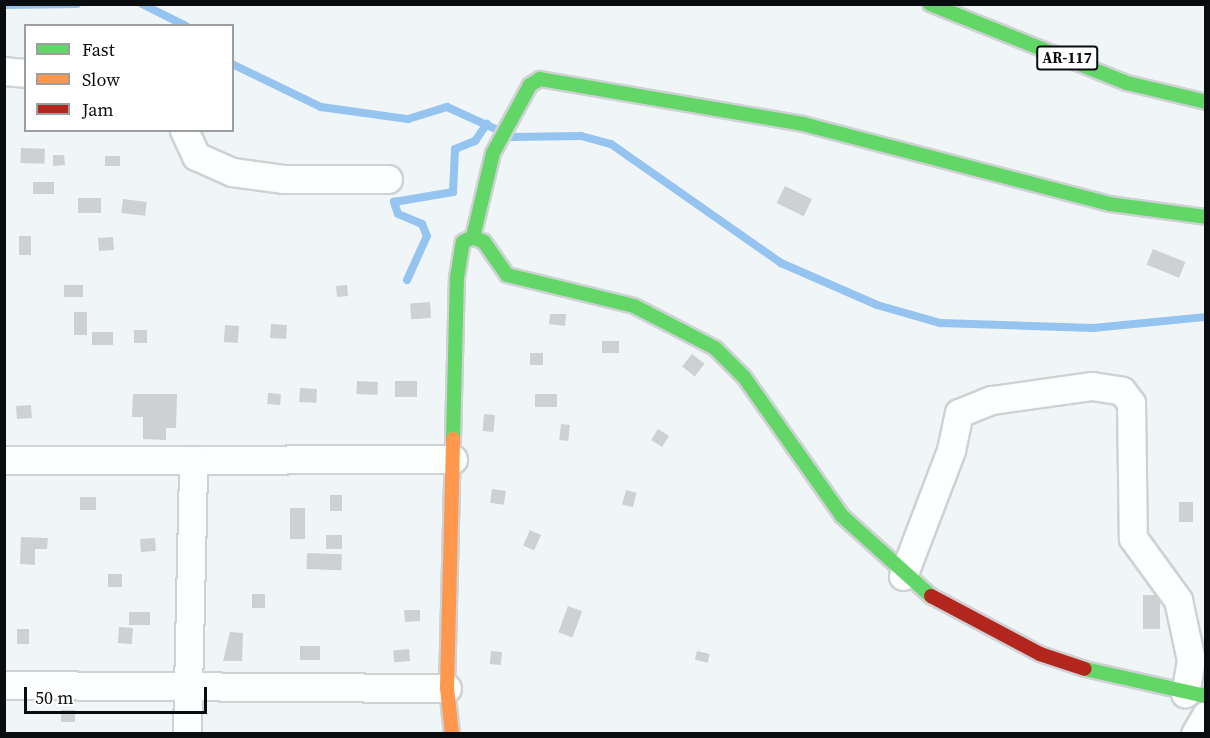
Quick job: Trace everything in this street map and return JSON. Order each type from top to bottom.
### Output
[{"type":"street","name":"AR-117","points":[[930,4],[1127,83],[1206,102]]},
{"type":"street","points":[[4,71],[24,73]]},
{"type":"street","points":[[452,734],[447,688],[457,278],[463,242],[473,237],[494,153],[530,85],[540,78],[803,124],[1110,204],[1206,217]]},
{"type":"street","points":[[185,132],[196,156],[232,172],[283,179],[388,179]]},
{"type":"street","points":[[473,237],[484,242],[507,275],[634,306],[715,348],[744,377],[842,516],[903,576],[945,606],[1040,654],[1195,694],[1191,660],[1178,600],[1133,538],[1131,403],[1122,391],[1092,386],[992,400],[959,413],[951,450],[903,576]]},
{"type":"street","points":[[4,460],[453,459]]},
{"type":"street","points":[[187,734],[186,689],[193,460]]},
{"type":"street","points":[[4,686],[186,689],[447,688]]},
{"type":"street","points":[[1195,734],[1206,715]]},
{"type":"building","points":[[21,148],[45,149],[44,164],[20,163]]},
{"type":"building","points":[[53,155],[64,155],[65,165],[53,166]]},
{"type":"building","points":[[105,156],[120,156],[120,166],[105,166]]},
{"type":"building","points":[[33,182],[54,182],[54,194],[33,194]]},
{"type":"building","points":[[785,186],[812,199],[804,216],[777,203]]},
{"type":"building","points":[[78,198],[101,198],[101,213],[78,213]]},
{"type":"building","points":[[123,199],[147,202],[145,216],[121,213]]},
{"type":"building","points":[[19,236],[31,236],[31,255],[19,255]]},
{"type":"building","points":[[113,237],[114,250],[99,251],[98,238]]},
{"type":"building","points":[[1153,249],[1185,262],[1179,278],[1147,265]]},
{"type":"building","points":[[64,285],[83,285],[83,297],[64,297]]},
{"type":"building","points":[[347,285],[348,296],[337,297],[336,286]]},
{"type":"building","points":[[430,302],[431,318],[411,319],[410,303]]},
{"type":"building","points":[[74,312],[87,312],[87,335],[74,335]]},
{"type":"building","points":[[550,314],[566,314],[565,326],[549,324]]},
{"type":"building","points":[[271,324],[287,325],[286,339],[270,338]]},
{"type":"building","points":[[225,325],[239,326],[238,343],[224,342]]},
{"type":"building","points":[[134,330],[147,330],[147,343],[134,343]]},
{"type":"building","points":[[92,332],[113,332],[113,345],[92,345]]},
{"type":"building","points":[[602,341],[619,341],[619,353],[602,353]]},
{"type":"building","points":[[530,353],[543,353],[543,365],[530,365]]},
{"type":"building","points":[[692,354],[705,364],[695,376],[682,367]]},
{"type":"building","points":[[357,381],[378,382],[377,395],[356,394]]},
{"type":"building","points":[[395,381],[417,381],[417,397],[395,397]]},
{"type":"building","points":[[300,388],[317,389],[316,403],[299,402]]},
{"type":"building","points":[[268,393],[281,394],[280,405],[267,404]]},
{"type":"building","points":[[133,394],[177,394],[176,428],[166,428],[166,440],[143,439],[143,417],[132,417]]},
{"type":"building","points":[[535,394],[557,394],[557,407],[535,407]]},
{"type":"building","points":[[31,405],[32,418],[17,419],[16,406]]},
{"type":"building","points":[[484,414],[495,415],[493,432],[483,431]]},
{"type":"building","points":[[561,424],[570,425],[568,441],[559,440]]},
{"type":"building","points":[[658,429],[669,436],[662,447],[651,440]]},
{"type":"building","points":[[492,489],[506,491],[504,505],[490,503]]},
{"type":"building","points":[[626,490],[637,493],[633,507],[622,504]]},
{"type":"building","points":[[330,495],[342,495],[342,511],[330,511]]},
{"type":"building","points":[[80,497],[96,497],[96,510],[80,510]]},
{"type":"building","points":[[1179,502],[1193,502],[1193,522],[1179,522]]},
{"type":"building","points":[[290,508],[305,508],[305,539],[290,539]]},
{"type":"building","points":[[530,530],[541,535],[534,550],[523,546]]},
{"type":"building","points":[[326,535],[342,535],[342,549],[326,549]]},
{"type":"building","points":[[21,537],[48,538],[47,549],[35,549],[35,565],[20,564]]},
{"type":"building","points":[[155,538],[156,551],[141,552],[140,539]]},
{"type":"building","points":[[307,553],[342,554],[341,570],[306,569]]},
{"type":"building","points":[[108,574],[122,574],[122,587],[108,587]]},
{"type":"building","points":[[252,594],[265,594],[265,608],[252,608]]},
{"type":"building","points":[[1143,595],[1160,595],[1160,629],[1143,629]]},
{"type":"building","points":[[568,606],[582,611],[573,637],[558,632]]},
{"type":"building","points":[[404,610],[420,610],[420,621],[405,622]]},
{"type":"building","points":[[129,612],[150,612],[150,625],[129,625]]},
{"type":"building","points":[[119,627],[133,628],[132,644],[118,643]]},
{"type":"building","points":[[17,629],[29,629],[29,644],[17,644]]},
{"type":"building","points":[[230,632],[243,633],[242,661],[223,661]]},
{"type":"building","points":[[300,646],[320,646],[320,660],[300,660]]},
{"type":"building","points":[[409,649],[410,661],[394,662],[393,650]]},
{"type":"building","points":[[491,651],[502,652],[501,665],[490,664]]},
{"type":"building","points":[[697,651],[710,654],[708,663],[695,660]]},
{"type":"building","points":[[61,710],[75,710],[75,722],[61,722]]},
{"type":"waterway","points":[[4,5],[77,4]]},
{"type":"waterway","points":[[142,4],[182,24]]},
{"type":"waterway","points":[[234,65],[321,107],[408,119],[447,107],[498,130]]},
{"type":"waterway","points":[[407,280],[427,236],[422,224],[398,214],[394,202],[453,192],[455,149],[475,141],[487,124]]},
{"type":"waterway","points":[[512,137],[581,136],[611,144],[781,263],[877,305],[940,323],[1093,328],[1206,317]]},
{"type":"traffic: fast","points":[[930,4],[1127,83],[1206,102]]},
{"type":"traffic: fast","points":[[473,237],[493,153],[530,85],[540,79],[803,124],[1110,204],[1206,217]]},
{"type":"traffic: fast","points":[[453,439],[457,278],[463,242],[473,237],[484,242],[507,275],[634,306],[715,348],[744,377],[842,516],[931,596]]},
{"type":"traffic: fast","points":[[1085,669],[1206,696]]},
{"type":"traffic: slow","points":[[452,734],[447,688],[453,439]]},
{"type":"traffic: jam","points":[[931,596],[1040,654],[1085,669]]}]
